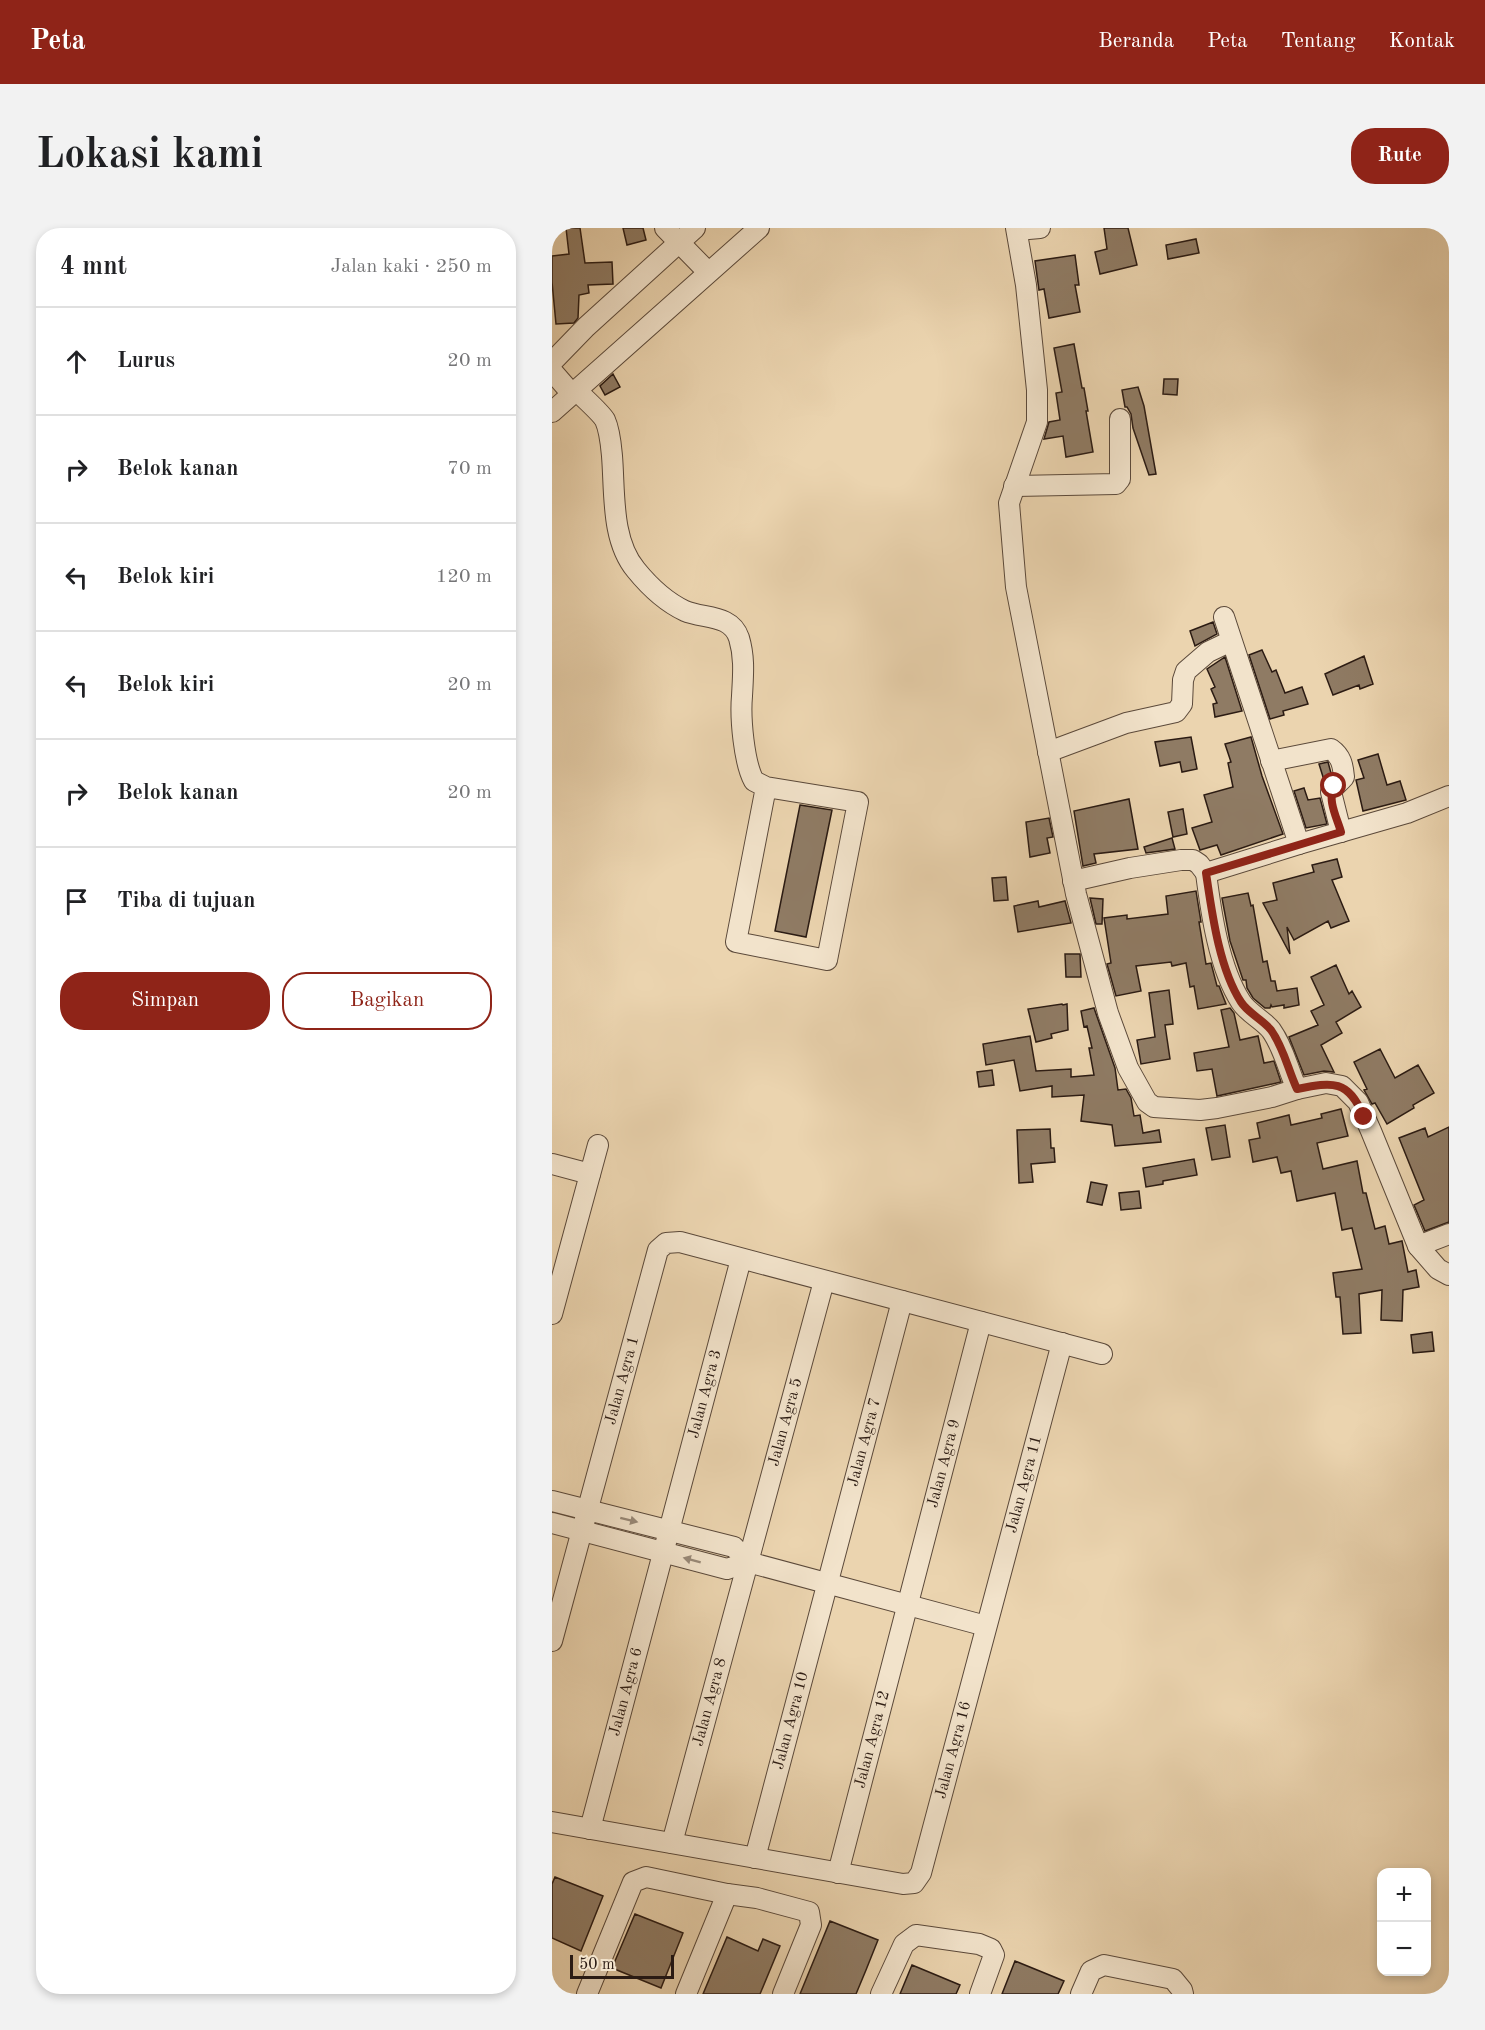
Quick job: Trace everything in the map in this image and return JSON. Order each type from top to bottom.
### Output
[{"type":"street","points":[[552,412],[562,380],[586,327],[626,293],[672,235],[695,228]]},
{"type":"street","points":[[562,380],[668,311],[708,272],[759,228]]},
{"type":"street","points":[[1040,228],[1016,229],[1026,285],[1037,390],[1037,422],[1009,503],[1016,587],[1074,881],[1108,1012],[1128,1068],[1147,1102],[1154,1107],[1200,1110],[1252,1101],[1326,1083],[1342,1086],[1358,1102],[1418,1246],[1438,1269],[1449,1275]]},
{"type":"street","points":[[672,235],[708,272]]},
{"type":"street","points":[[562,380],[603,417],[607,424],[611,443],[620,537],[627,558],[636,571],[663,598],[684,611],[725,621],[732,626],[738,636],[744,659],[741,704],[747,765],[754,781],[766,787],[858,802],[827,960],[735,942],[766,787]]},
{"type":"street","points":[[1014,486],[1116,484],[1120,479],[1120,419]]},
{"type":"street","points":[[1224,617],[1299,844]]},
{"type":"street","points":[[1048,752],[1126,723],[1176,712],[1182,704],[1183,680],[1186,671],[1208,652],[1231,641]]},
{"type":"street","points":[[1271,761],[1330,749],[1338,754],[1344,777],[1330,792],[1341,832]]},
{"type":"street","points":[[1206,873],[1407,813],[1449,796]]},
{"type":"street","points":[[1074,881],[1130,868],[1181,861],[1193,860],[1199,864],[1206,873],[1218,943],[1232,982],[1242,1004],[1270,1029],[1279,1042],[1297,1089]]},
{"type":"street","points":[[552,1314],[598,1145]]},
{"type":"street","points":[[552,1164],[590,1173]]},
{"type":"street","points":[[1418,1246],[1449,1234]]},
{"type":"street","name":"Jalan Agra 1","points":[[552,1641],[658,1250],[666,1244],[680,1242],[741,1259]]},
{"type":"street","points":[[741,1259],[1102,1354]]},
{"type":"street","name":"Jalan Agra 3","points":[[663,1552],[741,1259]]},
{"type":"street","name":"Jalan Agra 5","points":[[748,1562],[824,1281]]},
{"type":"street","name":"Jalan Agra 7","points":[[828,1583],[902,1301]]},
{"type":"street","name":"Jalan Agra 9","points":[[908,1605],[981,1322]]},
{"type":"street","name":"Jalan Agra 11","points":[[986,1626],[1062,1343]]},
{"type":"street","points":[[552,1501],[734,1547],[748,1562],[986,1626]]},
{"type":"street","points":[[552,1523],[727,1569],[748,1562]]},
{"type":"street","name":"Jalan Agra 6","points":[[590,1829],[663,1552]]},
{"type":"street","name":"Jalan Agra 8","points":[[672,1844],[748,1562]]},
{"type":"street","name":"Jalan Agra 10","points":[[755,1858],[828,1583]]},
{"type":"street","name":"Jalan Agra 12","points":[[838,1873],[908,1605]]},
{"type":"street","name":"Jalan Agra 16","points":[[838,1873],[903,1884],[914,1883],[921,1873],[986,1626]]},
{"type":"street","points":[[552,1822],[838,1873]]},
{"type":"street","points":[[587,1994],[633,1882],[646,1877],[757,1898],[809,1912],[811,1925],[783,1994]]},
{"type":"street","points":[[686,1994],[727,1894]]},
{"type":"street","points":[[881,1994],[904,1944],[916,1935],[979,1944],[991,1949],[994,1955],[980,1994]]},
{"type":"street","points":[[1082,1994],[1091,1971],[1104,1965],[1173,1979],[1183,1992]]},
{"type":"building","points":[[566,228],[580,228],[585,263],[612,262],[613,284],[588,285],[589,293],[579,295],[578,318],[574,323],[556,324],[552,256],[569,254]]},
{"type":"building","points":[[623,228],[643,228],[646,240],[627,245]]},
{"type":"building","points":[[1104,228],[1128,228],[1137,265],[1100,274],[1095,252],[1107,249]]},
{"type":"building","points":[[1196,239],[1199,253],[1168,259],[1166,245]]},
{"type":"building","points":[[1075,255],[1079,285],[1075,285],[1080,312],[1049,318],[1044,289],[1039,290],[1035,261]]},
{"type":"building","points":[[1074,344],[1082,388],[1084,388],[1093,452],[1066,457],[1063,436],[1044,439],[1049,422],[1060,420],[1056,393],[1062,392],[1054,348]]},
{"type":"building","points":[[613,374],[620,387],[605,395],[600,386]]},
{"type":"building","points":[[1164,379],[1178,379],[1177,395],[1163,394]]},
{"type":"building","points":[[1138,387],[1144,406],[1156,474],[1149,475],[1133,428],[1131,414],[1125,407],[1122,390]]},
{"type":"building","points":[[1213,622],[1217,634],[1195,646],[1190,631]]},
{"type":"building","points":[[1262,650],[1272,672],[1276,670],[1285,693],[1302,687],[1308,704],[1283,711],[1284,715],[1270,719],[1249,655]]},
{"type":"building","points":[[1364,656],[1373,684],[1360,689],[1359,685],[1333,695],[1325,674]]},
{"type":"building","points":[[1225,657],[1242,711],[1215,717],[1213,704],[1217,703],[1211,689],[1215,687],[1207,669]]},
{"type":"building","points":[[1191,737],[1197,769],[1182,772],[1180,762],[1160,766],[1155,742]]},
{"type":"building","points":[[1251,737],[1283,834],[1221,855],[1217,845],[1200,850],[1192,828],[1212,822],[1204,795],[1233,787],[1228,763],[1231,762],[1225,744]]},
{"type":"building","points":[[1378,754],[1387,785],[1400,781],[1406,800],[1363,811],[1356,780],[1364,778],[1358,760]]},
{"type":"building","points":[[1328,762],[1331,773],[1324,780],[1319,764]]},
{"type":"building","points":[[1304,788],[1308,800],[1320,798],[1327,824],[1306,828],[1294,791]]},
{"type":"building","points":[[1129,799],[1138,849],[1094,854],[1096,863],[1083,866],[1074,811]]},
{"type":"building","points":[[800,805],[832,810],[806,937],[775,931]]},
{"type":"building","points":[[1183,809],[1187,834],[1173,837],[1168,812]]},
{"type":"building","points":[[1049,818],[1053,837],[1047,838],[1050,853],[1030,857],[1026,822]]},
{"type":"building","points":[[1172,838],[1175,849],[1146,853],[1144,847]]},
{"type":"building","points":[[1337,859],[1342,877],[1332,880],[1349,921],[1331,928],[1328,921],[1294,940],[1287,927],[1290,954],[1263,903],[1277,900],[1273,883],[1314,872],[1312,865]]},
{"type":"building","points":[[1006,877],[1008,900],[994,901],[992,878]]},
{"type":"building","points":[[1196,891],[1206,964],[1211,963],[1217,986],[1226,1004],[1198,1009],[1194,986],[1190,987],[1186,963],[1172,966],[1171,962],[1136,966],[1141,991],[1116,996],[1107,964],[1111,963],[1104,918],[1127,915],[1127,919],[1168,914],[1166,896]]},
{"type":"building","points":[[1248,893],[1251,906],[1253,905],[1263,962],[1267,961],[1271,981],[1275,981],[1277,991],[1297,988],[1299,1005],[1284,1008],[1284,1005],[1272,1007],[1271,1005],[1270,1008],[1265,1008],[1253,998],[1247,988],[1246,980],[1243,980],[1230,941],[1222,898]]},
{"type":"building","points":[[1090,898],[1103,899],[1102,924],[1096,924]]},
{"type":"building","points":[[1038,901],[1039,907],[1065,901],[1071,923],[1018,932],[1014,906]]},
{"type":"building","points":[[1065,954],[1080,954],[1081,977],[1066,977]]},
{"type":"building","points":[[1336,965],[1349,994],[1352,991],[1361,1007],[1336,1022],[1342,1033],[1321,1045],[1334,1072],[1324,1071],[1304,1075],[1289,1037],[1318,1025],[1311,1011],[1324,1005],[1311,977]]},
{"type":"building","points":[[1169,990],[1173,1024],[1165,1025],[1170,1059],[1141,1064],[1137,1040],[1155,1037],[1149,993]]},
{"type":"building","points":[[1067,1004],[1068,1030],[1051,1034],[1052,1038],[1036,1042],[1028,1009]]},
{"type":"building","points":[[1094,1008],[1115,1068],[1118,1090],[1126,1089],[1131,1098],[1134,1116],[1140,1115],[1143,1133],[1159,1130],[1161,1142],[1115,1146],[1112,1125],[1081,1121],[1084,1095],[1052,1097],[1052,1086],[1020,1091],[1014,1060],[986,1065],[983,1044],[1030,1036],[1036,1071],[1071,1069],[1071,1077],[1094,1075],[1089,1048],[1092,1048],[1081,1011]]},
{"type":"building","points":[[1230,1008],[1234,1013],[1240,1040],[1258,1036],[1264,1063],[1274,1061],[1281,1082],[1217,1096],[1212,1069],[1197,1071],[1194,1053],[1229,1047],[1221,1010]]},
{"type":"building","points":[[1380,1049],[1395,1078],[1418,1065],[1434,1093],[1387,1124],[1375,1103],[1372,1104],[1364,1090],[1367,1089],[1354,1062]]},
{"type":"building","points":[[992,1070],[994,1085],[979,1087],[977,1072]]},
{"type":"building","points":[[1341,1109],[1348,1136],[1317,1143],[1323,1169],[1357,1161],[1363,1193],[1366,1193],[1375,1229],[1385,1226],[1389,1244],[1402,1241],[1408,1272],[1416,1270],[1419,1287],[1403,1290],[1402,1321],[1381,1320],[1382,1290],[1359,1294],[1361,1333],[1343,1334],[1340,1297],[1336,1297],[1333,1273],[1362,1269],[1352,1228],[1342,1230],[1335,1193],[1297,1201],[1291,1171],[1281,1173],[1277,1157],[1253,1162],[1249,1140],[1260,1138],[1257,1123],[1289,1115],[1291,1125],[1322,1118],[1321,1114]]},
{"type":"building","points":[[1225,1125],[1230,1157],[1212,1160],[1206,1128]]},
{"type":"building","points":[[1449,1127],[1449,1222],[1425,1231],[1414,1205],[1424,1200],[1399,1138],[1425,1128],[1428,1137]]},
{"type":"building","points":[[1050,1129],[1051,1148],[1054,1148],[1055,1162],[1031,1164],[1033,1182],[1019,1183],[1017,1130]]},
{"type":"building","points":[[1194,1159],[1197,1175],[1163,1181],[1163,1184],[1146,1187],[1143,1168]]},
{"type":"building","points":[[1091,1182],[1107,1185],[1102,1205],[1087,1202]]},
{"type":"building","points":[[1139,1191],[1141,1208],[1121,1210],[1119,1193]]},
{"type":"building","points":[[1432,1332],[1434,1351],[1413,1353],[1411,1335]]},
{"type":"building","points":[[555,1877],[603,1896],[581,1951],[552,1938],[552,1884]]},
{"type":"building","points":[[635,1914],[683,1933],[661,1988],[612,1968]]},
{"type":"building","points":[[830,1921],[878,1940],[866,1970],[856,1994],[800,1994]]},
{"type":"building","points":[[727,1937],[758,1951],[763,1939],[780,1946],[760,1994],[703,1994]]},
{"type":"building","points":[[1015,1961],[1064,1981],[1058,1994],[1002,1994]]},
{"type":"building","points":[[912,1965],[960,1985],[956,1994],[900,1994]]},
{"type":"route","points":[[1334,786],[1330,792],[1341,832],[1206,873],[1218,943],[1232,982],[1242,1004],[1270,1029],[1279,1042],[1297,1089],[1326,1083],[1342,1086],[1358,1102],[1364,1117]]}]
